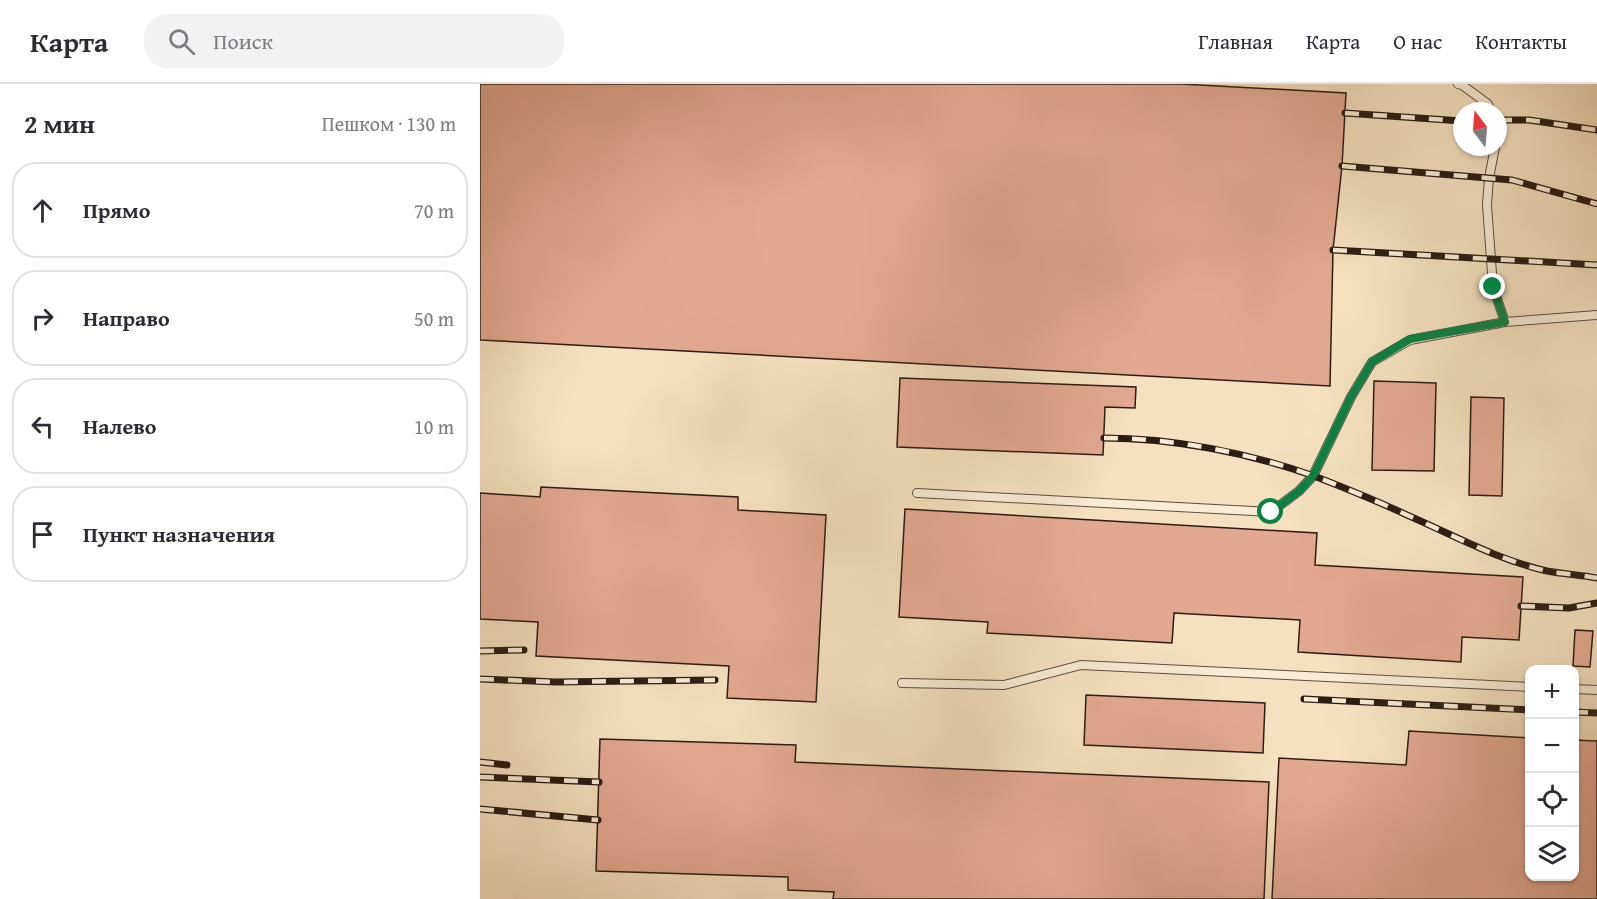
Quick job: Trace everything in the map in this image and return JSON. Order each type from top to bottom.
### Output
[{"type":"lane","points":[[1458,84],[1485,102]]},
{"type":"lane","points":[[1494,156],[1489,178],[1487,205],[1489,237],[1493,287],[1505,322]]},
{"type":"lane","points":[[917,493],[1271,512],[1299,491],[1313,476],[1351,397],[1372,362],[1410,339],[1505,322],[1597,315]]},
{"type":"lane","points":[[902,683],[1004,685],[1081,665],[1525,687]]},
{"type":"lane","points":[[1579,689],[1597,690]]},
{"type":"building","points":[[480,84],[1181,84],[1346,93],[1342,166],[1333,250],[1330,386],[480,340]]},
{"type":"building","points":[[900,378],[1136,387],[1135,408],[1105,407],[1103,455],[897,447]]},
{"type":"building","points":[[1374,381],[1436,383],[1434,471],[1372,470]]},
{"type":"building","points":[[1471,397],[1504,398],[1502,496],[1469,495]]},
{"type":"building","points":[[541,487],[738,497],[738,510],[826,515],[816,702],[727,698],[729,666],[536,656],[538,622],[480,619],[480,493],[540,497]]},
{"type":"building","points":[[905,509],[1317,533],[1315,565],[1523,577],[1519,640],[1462,637],[1461,662],[1298,652],[1300,620],[1174,613],[1172,643],[987,633],[988,622],[899,617]]},
{"type":"building","points":[[1575,630],[1593,631],[1590,667],[1573,665]]},
{"type":"building","points":[[1086,695],[1265,703],[1263,753],[1084,745]]},
{"type":"building","points":[[1409,731],[1525,738],[1525,881],[1579,881],[1579,740],[1597,741],[1597,899],[1272,899],[1279,758],[1406,765]]},
{"type":"building","points":[[600,739],[796,745],[795,762],[1269,782],[1264,899],[833,899],[834,892],[788,890],[788,877],[596,871]]},
{"type":"railway","points":[[1345,113],[1453,120]]},
{"type":"railway","points":[[1507,120],[1529,120],[1597,130]]},
{"type":"railway","points":[[1342,166],[1512,180],[1597,204]]},
{"type":"railway","points":[[1333,250],[1597,265]]},
{"type":"railway","points":[[1104,438],[1183,444],[1264,460],[1349,490],[1511,560],[1547,571],[1597,578]]},
{"type":"railway","points":[[1521,606],[1569,608],[1597,603]]},
{"type":"railway","points":[[480,651],[524,650]]},
{"type":"railway","points":[[480,679],[556,682],[715,680]]},
{"type":"railway","points":[[1304,699],[1525,710]]},
{"type":"railway","points":[[1579,712],[1597,713]]},
{"type":"railway","points":[[480,762],[507,765]]},
{"type":"railway","points":[[480,777],[599,782]]},
{"type":"railway","points":[[480,809],[598,820]]},
{"type":"route","points":[[1271,512],[1299,491],[1313,476],[1351,397],[1372,362],[1410,339],[1505,322],[1493,287]]}]
